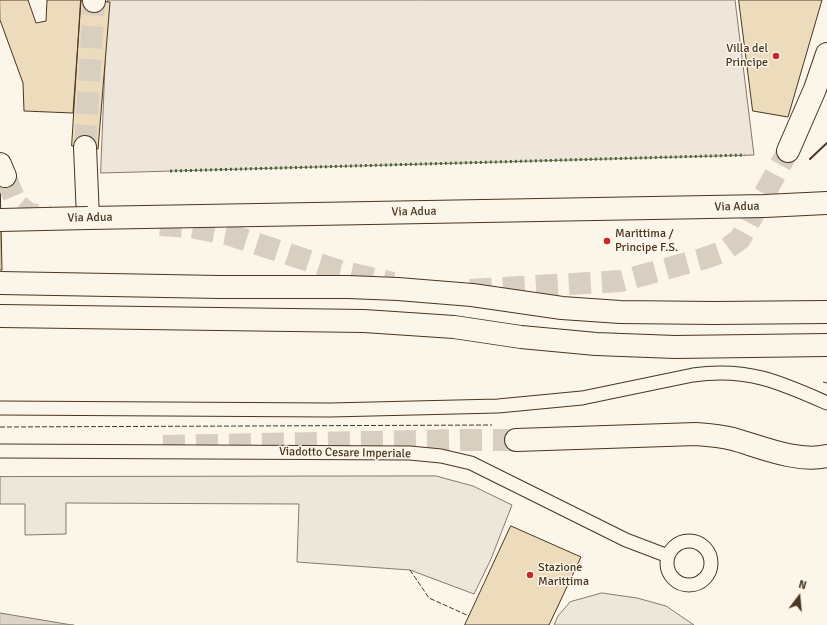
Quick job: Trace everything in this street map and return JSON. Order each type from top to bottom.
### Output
[{"type":"main road","points":[[788,151],[815,89],[827,54]]},
{"type":"main road","points":[[85,147],[88,218]]},
{"type":"main road","name":"Via Adua","points":[[0,220],[765,206],[827,203]]},
{"type":"main road","points":[[0,283],[220,287],[348,287],[398,289],[465,295],[562,308],[620,312],[827,312]]},
{"type":"main road","points":[[0,316],[364,321],[454,327],[521,337],[596,344],[675,347],[827,345]]},
{"type":"main road","points":[[516,440],[696,434],[721,437],[795,456],[809,458],[827,456]]},
{"type":"lane","points":[[0,408],[330,410],[498,406],[582,398],[711,372],[727,372],[770,380],[827,403]]},
{"type":"lane","name":"Viadotto Cesare Imperiale","points":[[0,451],[410,453],[441,456],[470,463],[626,540],[668,556]]},
{"type":"lane","points":[[703,540],[710,556],[711,563],[709,571],[705,578],[700,582],[685,585],[672,578],[668,571],[668,556],[676,545],[682,542],[703,540]]},
{"type":"shaded area","points":[[108,0],[735,0],[754,155],[101,173]]},
{"type":"shaded area","points":[[436,476],[473,486],[512,505],[491,559],[474,594],[410,570],[297,562],[299,504],[66,503],[66,534],[25,535],[25,504],[0,504],[0,477]]},
{"type":"shaded area","points":[[602,593],[637,598],[666,606],[694,625],[554,625],[558,616],[570,602]]},
{"type":"shaded area","points":[[0,613],[72,625],[0,625]]},
{"type":"building","points":[[0,0],[28,0],[36,23],[46,21],[47,0],[81,0],[73,113],[24,111],[23,83],[0,20]]},
{"type":"building","points":[[81,0],[110,2],[98,149],[72,146]]},
{"type":"building","name":"Villa del Principe","points":[[739,0],[822,0],[788,117],[753,111]]},
{"type":"building","points":[[0,178],[2,270],[0,270]]},
{"type":"building","name":"Stazione Marittima","points":[[511,526],[581,557],[549,625],[465,625]]},
{"type":"tunnel","points":[[85,147],[94,1]]},
{"type":"tunnel","points":[[470,290],[621,281],[702,259],[722,252],[740,239],[788,151]]},
{"type":"tunnel","points":[[5,176],[17,204],[29,214],[50,216]]},
{"type":"tunnel","points":[[160,225],[190,227],[227,234],[340,271],[393,283]]},
{"type":"tunnel","points":[[163,446],[516,440]]},
{"type":"hedge","points":[[170,171],[745,155]]},
{"type":"fence","points":[[823,382],[827,383]]},
{"type":"fence","points":[[0,427],[492,425]]},
{"type":"fence","points":[[410,570],[429,598],[469,616]]},
{"type":"wall","points":[[810,159],[827,143]]},
{"type":"place","name":"Villa del Principe","points":[[776,56]]},
{"type":"place","name":"Marittima / Principe F.S.","points":[[607,241]]},
{"type":"place","name":"Stazione Marittima","points":[[530,575]]}]
